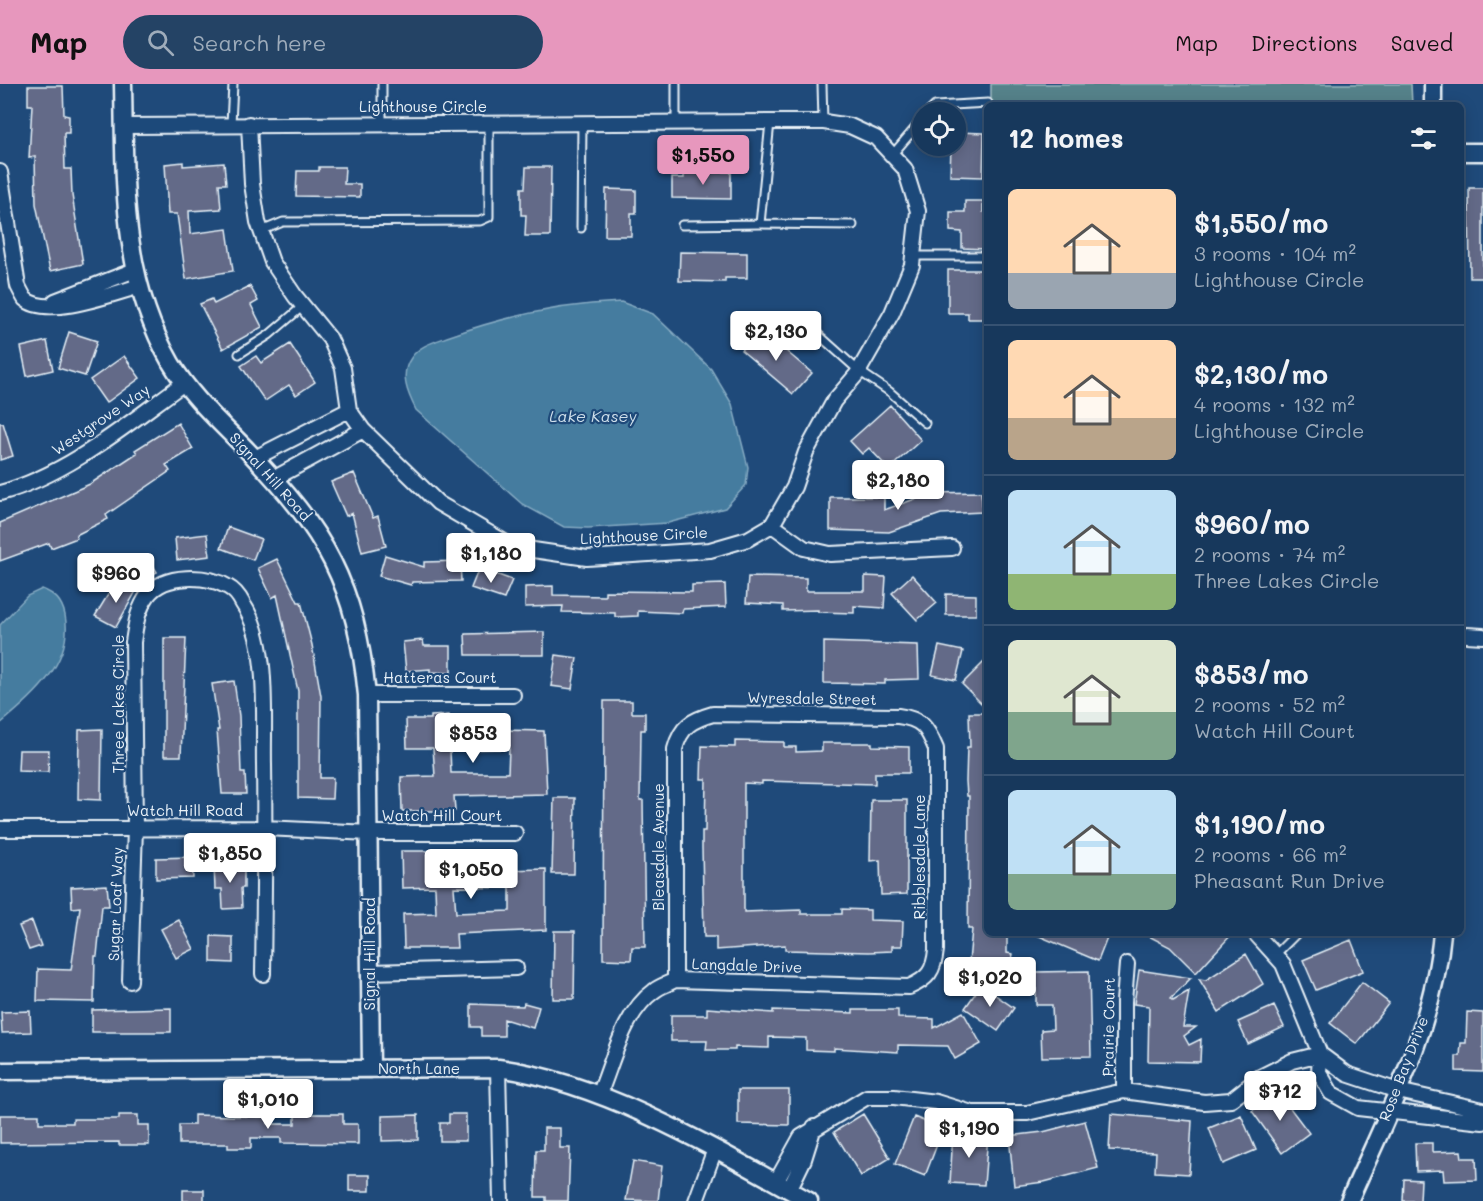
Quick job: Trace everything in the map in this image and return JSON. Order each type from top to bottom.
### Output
[{"type":"street","name":"Signal Hill Road","points":[[123,84],[126,221],[137,278],[159,338],[184,383],[275,478],[314,527],[333,559],[351,605],[358,633],[367,695],[371,1069]]},
{"type":"street","points":[[1433,84],[1433,102]]},
{"type":"street","name":"Lighthouse Circle","points":[[124,126],[231,124],[676,122],[823,122],[850,126],[876,138],[905,169],[918,211],[912,265],[892,313],[859,371],[834,402],[806,452],[794,487],[772,525],[748,539],[710,550],[587,558],[513,547],[438,503],[363,430],[349,410],[343,368],[330,339],[272,262],[261,231],[252,184],[249,124]]},
{"type":"street","points":[[1464,152],[1483,152]]},
{"type":"street","points":[[0,172],[18,286],[26,299],[42,306],[86,303],[137,278]]},
{"type":"street","name":"Westgrove Way","points":[[0,493],[20,488],[77,459],[184,383]]},
{"type":"street","points":[[255,458],[349,410]]},
{"type":"street","points":[[275,478],[363,430]]},
{"type":"street","points":[[772,525],[804,548],[830,554],[952,548]]},
{"type":"street","name":"Three Lakes Circle","points":[[135,828],[134,642],[137,613],[150,593],[172,580],[205,578],[230,587],[245,606],[259,645],[263,689],[265,828],[263,974]]},
{"type":"street","points":[[1464,635],[1483,636]]},
{"type":"street","name":"Hatteras Court","points":[[367,695],[513,695]]},
{"type":"street","name":"Wyresdale Street","points":[[692,720],[714,714],[898,716],[914,718],[929,731]]},
{"type":"street","name":"Bleasdale Avenue","points":[[675,980],[675,749],[679,734],[692,720]]},
{"type":"street","name":"Ribblesdale Lane","points":[[923,981],[934,968],[936,950],[936,749],[929,731]]},
{"type":"street","name":"Sugar Loaf Way","points":[[130,981],[135,828]]},
{"type":"street","name":"Watch Hill Road","points":[[0,829],[265,828],[370,833]]},
{"type":"street","name":"Watch Hill Court","points":[[370,833],[515,833]]},
{"type":"street","points":[[1258,936],[1282,964],[1320,1054],[1319,1072],[1331,1093],[1358,1108],[1483,1122]]},
{"type":"street","name":"Rose Bay Drive","points":[[1349,1201],[1398,1091],[1423,1023],[1440,963],[1442,936]]},
{"type":"street","name":"Prairie Court","points":[[1124,1091],[1124,1002],[1127,964]]},
{"type":"street","points":[[370,972],[516,968]]},
{"type":"street","name":"Langdale Drive","points":[[599,1095],[628,1025],[640,1005],[654,991],[675,980],[909,987],[923,981]]},
{"type":"street","points":[[1320,1054],[1347,1074],[1398,1091],[1483,1110]]},
{"type":"street","points":[[782,1186],[804,1159],[814,1127],[867,1096],[894,1096],[936,1102],[972,1113],[1027,1113],[1124,1091],[1204,1102],[1232,1100],[1260,1077],[1292,1061],[1320,1054]]},
{"type":"street","points":[[498,1068],[501,1201]]},
{"type":"street","name":"North Lane","points":[[0,1071],[498,1068],[557,1079],[599,1095],[715,1149],[809,1201]]},
{"type":"street","points":[[696,1201],[715,1149]]},
{"type":"lane","points":[[231,124],[232,84]]},
{"type":"lane","points":[[382,84],[382,123]]},
{"type":"lane","points":[[676,84],[676,122]]},
{"type":"lane","points":[[822,84],[823,122]]},
{"type":"lane","points":[[966,104],[984,103]]},
{"type":"lane","points":[[760,224],[770,122]]},
{"type":"lane","points":[[261,231],[284,222],[480,221],[489,216],[489,123]]},
{"type":"lane","points":[[581,228],[582,123]]},
{"type":"lane","points":[[892,155],[912,132]]},
{"type":"lane","points":[[682,225],[852,225]]},
{"type":"lane","points":[[913,256],[984,256]]},
{"type":"lane","points":[[239,354],[269,335],[303,306]]},
{"type":"lane","points":[[801,319],[859,371],[890,392],[925,423]]},
{"type":"lane","points":[[1275,955],[1294,936]]},
{"type":"green space","points":[[991,84],[1411,84],[1412,102],[991,102]]},
{"type":"water","name":"Lake Kasey","points":[[621,302],[653,314],[711,369],[732,404],[748,467],[746,485],[725,508],[668,523],[588,528],[564,527],[522,504],[416,410],[406,384],[407,364],[423,347],[471,329],[556,308]]},
{"type":"water","points":[[42,589],[51,593],[64,610],[66,632],[63,648],[48,677],[0,724],[0,625],[27,596]]},
{"type":"building","points":[[28,86],[63,86],[64,115],[69,116],[69,133],[64,133],[65,169],[71,169],[72,195],[83,264],[50,271],[36,204],[35,157],[29,158],[32,105],[28,105]]},
{"type":"building","points":[[966,132],[984,133],[983,177],[950,176],[951,156],[966,156]]},
{"type":"building","points":[[183,162],[183,166],[224,163],[226,184],[219,184],[221,209],[189,211],[190,234],[227,229],[233,271],[186,279],[177,214],[168,214],[165,164]]},
{"type":"building","points":[[319,167],[345,167],[344,184],[360,184],[360,197],[296,196],[297,171],[319,171]]},
{"type":"building","points":[[526,167],[551,167],[550,236],[525,236],[526,215],[521,215],[521,188],[525,188]]},
{"type":"building","points":[[684,171],[731,172],[731,199],[672,198],[672,178],[684,178]]},
{"type":"building","points":[[1469,188],[1483,188],[1483,278],[1470,278]]},
{"type":"building","points":[[606,189],[636,190],[636,213],[631,213],[631,236],[605,236]]},
{"type":"building","points":[[965,201],[983,201],[984,249],[962,248],[962,232],[950,231],[950,212],[965,212]]},
{"type":"building","points":[[680,252],[747,253],[747,278],[725,278],[725,282],[679,281]]},
{"type":"building","points":[[948,270],[984,270],[984,319],[968,319],[968,313],[948,313]]},
{"type":"building","points":[[250,286],[258,301],[251,305],[262,327],[223,349],[200,304],[212,299],[214,304]]},
{"type":"building","points":[[760,329],[812,373],[793,394],[741,350]]},
{"type":"building","points":[[69,332],[97,341],[85,376],[58,368]]},
{"type":"building","points":[[47,341],[53,370],[27,376],[21,347]]},
{"type":"building","points":[[290,344],[315,382],[296,395],[289,385],[265,401],[241,366],[256,356],[261,363]]},
{"type":"building","points":[[124,356],[140,378],[106,403],[90,380]]},
{"type":"building","points":[[890,405],[921,440],[889,469],[869,448],[862,454],[850,441]]},
{"type":"building","points":[[0,423],[3,423],[13,456],[0,460]]},
{"type":"building","points":[[178,423],[193,449],[166,465],[170,471],[106,515],[108,519],[76,535],[77,538],[51,548],[49,543],[0,561],[0,523],[90,484],[137,453],[135,450]]},
{"type":"building","points":[[354,473],[373,518],[378,516],[386,546],[362,552],[352,513],[346,516],[331,482]]},
{"type":"building","points":[[981,492],[983,512],[941,514],[889,532],[830,530],[830,497],[884,497],[884,510],[932,493]]},
{"type":"building","points":[[228,527],[261,539],[253,560],[221,548]]},
{"type":"building","points":[[207,534],[210,556],[177,560],[175,538]]},
{"type":"building","points":[[385,555],[424,567],[424,562],[460,561],[461,581],[412,582],[411,585],[379,576]]},
{"type":"building","points":[[148,557],[157,572],[143,579],[139,587],[129,568]]},
{"type":"building","points":[[277,559],[298,602],[301,602],[312,645],[321,696],[320,778],[333,778],[332,799],[298,798],[298,691],[277,595],[272,598],[258,568]]},
{"type":"building","points":[[479,568],[512,580],[504,599],[471,588]]},
{"type":"building","points":[[912,575],[937,603],[917,620],[892,593]]},
{"type":"building","points":[[865,576],[886,577],[884,608],[854,606],[854,613],[818,612],[818,610],[783,611],[783,605],[746,603],[748,577],[806,578],[806,591],[865,591]]},
{"type":"building","points":[[117,580],[136,591],[116,627],[95,616]]},
{"type":"building","points":[[725,584],[726,607],[683,609],[682,613],[638,611],[638,616],[615,617],[615,613],[562,612],[563,606],[525,607],[525,587],[553,586],[553,595],[605,596],[605,591],[692,592],[692,585]]},
{"type":"building","points":[[946,594],[976,595],[976,615],[946,615]]},
{"type":"building","points":[[544,632],[544,655],[466,655],[465,634]]},
{"type":"building","points":[[164,638],[186,638],[181,756],[164,756]]},
{"type":"building","points":[[423,640],[424,646],[451,646],[451,673],[430,672],[430,669],[406,671],[403,642]]},
{"type":"building","points":[[824,642],[918,645],[919,679],[885,680],[885,684],[824,683]]},
{"type":"building","points":[[939,646],[963,651],[956,680],[932,675]]},
{"type":"building","points":[[556,655],[577,658],[572,689],[551,686]]},
{"type":"building","points":[[984,662],[984,706],[962,684]]},
{"type":"building","points":[[234,681],[239,716],[241,773],[245,773],[246,794],[222,794],[217,730],[219,730],[212,684]]},
{"type":"building","points":[[604,701],[632,701],[632,713],[645,713],[645,730],[641,730],[640,800],[643,800],[645,947],[632,947],[631,960],[603,959]]},
{"type":"building","points":[[969,713],[984,713],[984,936],[1007,936],[1007,953],[1013,954],[1007,982],[980,977],[983,965],[969,962],[972,929],[968,929],[969,796],[967,796],[966,781],[967,747],[970,747]]},
{"type":"building","points":[[449,715],[449,729],[544,731],[547,794],[454,796],[455,811],[402,811],[401,777],[435,776],[433,748],[407,748],[406,719],[431,719],[431,716]],"holes":[[[509,749],[508,773],[451,773],[450,750]]]},
{"type":"building","points":[[102,729],[101,800],[78,799],[79,730]]},
{"type":"building","points":[[735,741],[784,742],[784,747],[796,747],[796,752],[822,751],[822,743],[872,743],[872,746],[909,747],[909,773],[875,773],[875,784],[762,781],[762,784],[744,783],[744,912],[801,910],[801,914],[842,914],[842,909],[870,910],[870,920],[903,921],[902,946],[892,946],[892,951],[869,952],[785,950],[785,945],[716,950],[716,937],[704,937],[702,831],[705,831],[706,779],[701,779],[702,746],[735,747]]},
{"type":"building","points":[[19,750],[49,750],[48,772],[18,771]]},
{"type":"building","points":[[554,798],[575,798],[574,874],[552,874]]},
{"type":"building","points":[[871,800],[907,800],[907,894],[881,895],[880,860],[870,861]]},
{"type":"building","points":[[401,851],[453,851],[453,865],[499,866],[499,870],[546,869],[546,930],[456,934],[457,948],[404,948],[403,914],[436,913],[435,887],[402,888]],"holes":[[[454,887],[510,888],[510,911],[456,913]]]},
{"type":"building","points":[[192,857],[193,878],[156,879],[156,858]]},
{"type":"building","points":[[244,864],[244,888],[241,888],[242,908],[223,909],[222,889],[215,889],[214,865]]},
{"type":"building","points":[[107,885],[109,906],[102,906],[97,956],[95,956],[94,1002],[37,1001],[38,969],[71,970],[80,907],[72,908],[71,887]]},
{"type":"building","points":[[179,920],[194,949],[176,958],[161,929]]},
{"type":"building","points":[[32,921],[41,946],[29,950],[19,926]]},
{"type":"building","points":[[554,931],[575,931],[574,999],[553,999]]},
{"type":"building","points":[[211,936],[233,937],[233,963],[211,962]]},
{"type":"building","points":[[1039,936],[1108,936],[1098,961]]},
{"type":"building","points":[[1149,936],[1230,936],[1196,973],[1170,947]]},
{"type":"building","points":[[1351,940],[1363,971],[1316,990],[1303,960]]},
{"type":"building","points":[[1246,954],[1263,984],[1219,1012],[1199,979],[1206,980]]},
{"type":"building","points":[[1139,970],[1191,978],[1171,998],[1173,1000],[1189,991],[1183,1027],[1196,1027],[1184,1036],[1189,1045],[1201,1039],[1200,1062],[1148,1061],[1149,1006],[1134,1004]]},
{"type":"building","points":[[1089,971],[1091,1056],[1042,1057],[1041,1030],[1053,1029],[1052,1005],[1036,1005],[1036,972]]},
{"type":"building","points":[[1362,982],[1389,1003],[1357,1044],[1330,1023]]},
{"type":"building","points":[[981,985],[1014,1008],[998,1031],[965,1008]]},
{"type":"building","points":[[524,1003],[539,1007],[533,1028],[504,1019],[504,1036],[481,1036],[481,1027],[471,1027],[471,1004],[523,1006]]},
{"type":"building","points":[[1274,1006],[1284,1027],[1248,1044],[1238,1022]]},
{"type":"building","points":[[171,1008],[171,1032],[92,1032],[92,1010]]},
{"type":"building","points":[[707,1008],[773,1013],[773,1010],[853,1013],[853,1010],[898,1010],[898,1018],[934,1019],[934,1028],[963,1012],[981,1044],[955,1059],[948,1046],[898,1045],[898,1052],[834,1048],[834,1051],[806,1050],[806,1038],[769,1037],[769,1048],[735,1047],[735,1050],[706,1050],[707,1041],[671,1041],[671,1015],[707,1015]]},
{"type":"building","points":[[30,1011],[31,1032],[2,1033],[1,1012]]},
{"type":"building","points":[[1467,1012],[1483,1013],[1483,1072],[1456,1071],[1456,1056],[1460,1056],[1461,1043],[1466,1043]]},
{"type":"building","points":[[738,1090],[789,1090],[789,1125],[738,1124]]},
{"type":"building","points":[[1278,1092],[1309,1133],[1282,1153],[1252,1111]]},
{"type":"building","points":[[295,1114],[343,1114],[343,1124],[358,1124],[358,1144],[281,1143],[281,1138],[251,1138],[251,1148],[228,1148],[228,1144],[179,1144],[179,1125],[194,1125],[194,1115],[268,1117],[268,1124],[295,1124]]},
{"type":"building","points":[[449,1114],[466,1114],[466,1141],[440,1141],[440,1123],[449,1123]]},
{"type":"building","points":[[863,1114],[890,1158],[861,1176],[834,1132]]},
{"type":"building","points":[[1111,1114],[1192,1121],[1189,1174],[1155,1172],[1156,1152],[1109,1150]]},
{"type":"building","points":[[0,1115],[39,1115],[39,1123],[73,1123],[73,1119],[119,1119],[119,1115],[138,1115],[138,1125],[149,1125],[149,1145],[119,1145],[119,1142],[0,1143]]},
{"type":"building","points":[[418,1115],[418,1140],[382,1141],[382,1116]]},
{"type":"building","points":[[1241,1115],[1256,1150],[1223,1164],[1209,1128]]},
{"type":"building","points":[[914,1117],[943,1129],[925,1176],[895,1164]]},
{"type":"building","points":[[1085,1121],[1098,1168],[1044,1182],[1014,1186],[1009,1136],[1043,1132]]},
{"type":"building","points":[[544,1128],[560,1128],[560,1148],[570,1148],[568,1201],[546,1201],[546,1197],[535,1197],[536,1150],[544,1150]]},
{"type":"building","points":[[953,1133],[988,1135],[984,1185],[950,1183]]},
{"type":"building","points":[[1415,1143],[1432,1143],[1432,1152],[1461,1151],[1462,1158],[1476,1158],[1477,1180],[1444,1181],[1443,1170],[1416,1171]]},
{"type":"building","points":[[633,1161],[662,1166],[658,1201],[626,1200]]},
{"type":"building","points":[[349,1175],[370,1175],[370,1191],[349,1191]]},
{"type":"building","points":[[1404,1179],[1421,1180],[1420,1201],[1403,1201]]},
{"type":"building","points":[[183,1190],[204,1190],[204,1201],[183,1201]]}]
